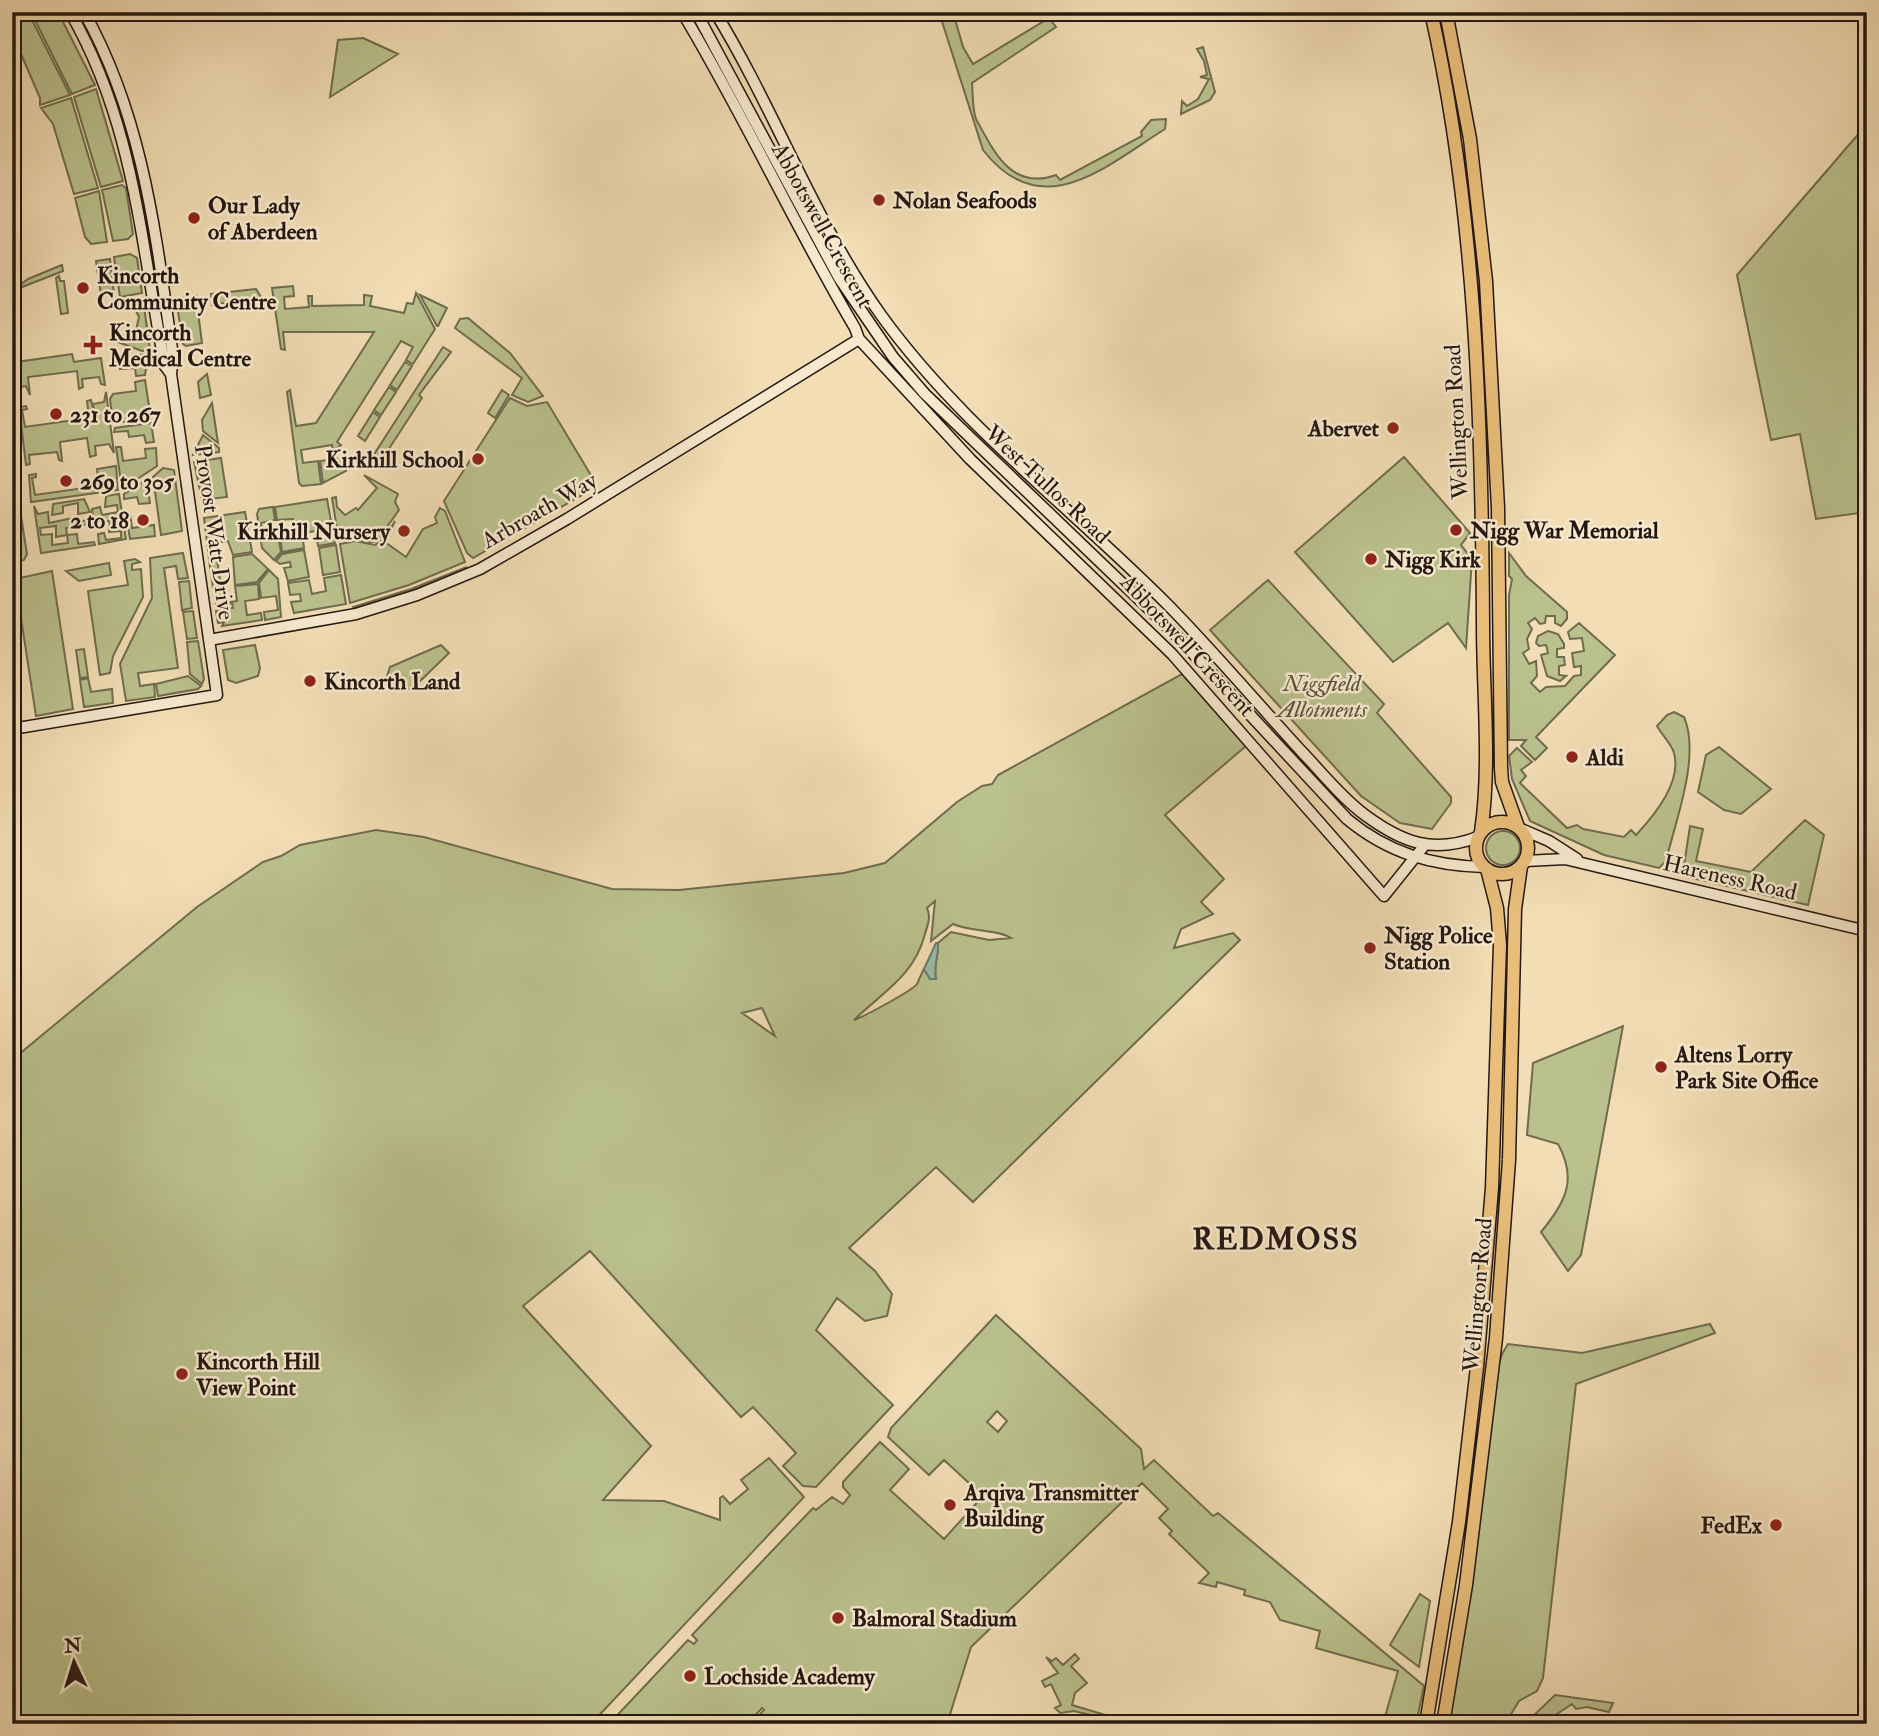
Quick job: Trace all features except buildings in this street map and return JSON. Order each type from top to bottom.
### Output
[{"type":"main road","name":"Wellington Road","points":[[1431,12],[1454,139],[1469,272],[1482,533],[1480,835]]},
{"type":"main road","name":"Wellington Road","points":[[1446,12],[1470,139],[1483,247],[1498,508],[1501,768],[1502,782],[1519,828]]},
{"type":"main road","points":[[1499,822],[1519,828],[1528,845],[1523,864],[1504,874],[1486,868],[1477,853],[1480,835],[1499,822]]},
{"type":"main road","name":"Wellington Road","points":[[1443,1724],[1466,1585],[1496,1338],[1509,1160],[1515,916],[1523,864]]},
{"type":"main road","name":"Wellington Road","points":[[1426,1724],[1466,1470],[1491,1201],[1500,945],[1497,908],[1486,868]]},
{"type":"street","name":"Provost Watt Drive","points":[[70,12],[97,65],[118,123],[138,204],[163,357],[171,374]]},
{"type":"street","name":"Provost Watt Drive","points":[[12,729],[217,695],[171,374],[173,356],[146,177],[110,60],[84,12]]},
{"type":"street","name":"Abbotswell Crescent","points":[[682,12],[723,82],[859,339],[970,459],[1172,654],[1384,895],[1414,857]]},
{"type":"street","name":"West Tullos Road","points":[[696,12],[839,278],[893,358],[958,429],[1173,632],[1332,806],[1362,832],[1392,849],[1414,857],[1443,864],[1486,868]]},
{"type":"street","name":"West Tullos Road","points":[[715,12],[854,273],[907,350],[970,419],[1169,606],[1350,803],[1397,835],[1424,846],[1446,847],[1480,835]]},
{"type":"street","name":"Arbroath Way","points":[[209,640],[356,614],[460,578],[510,553],[567,519],[859,339]]},
{"type":"street","name":"Hareness Road","points":[[1519,828],[1549,841],[1583,863]]},
{"type":"street","points":[[1414,857],[1424,846]]},
{"type":"street","name":"Hareness Road","points":[[1523,864],[1555,858],[1583,863],[1867,931]]},
{"type":"street","points":[[1863,1724],[1867,1692]]},
{"type":"green space","points":[[12,12],[28,12],[70,95],[40,105],[40,98],[12,33]]},
{"type":"green space","points":[[31,12],[58,12],[95,85],[72,94]]},
{"type":"green space","points":[[939,12],[953,12],[963,47],[973,64],[1049,18],[1056,27],[972,83],[975,117],[998,155],[1016,173],[1027,178],[1040,179],[1056,175],[1060,180],[1142,136],[1141,132],[1151,120],[1166,119],[1165,129],[1120,159],[1074,182],[1051,187],[1028,184],[1005,172],[983,150]]},
{"type":"green space","points":[[363,38],[398,54],[330,97],[338,40]]},
{"type":"green space","points":[[1203,47],[1215,92],[1210,100],[1181,114],[1182,101],[1187,106],[1198,99],[1209,79],[1200,77],[1207,75],[1204,61],[1197,49]]},
{"type":"green space","points":[[96,89],[123,181],[101,187],[74,97]]},
{"type":"green space","points":[[71,98],[98,188],[74,194],[53,124],[41,108]]},
{"type":"green space","points":[[1867,124],[1867,512],[1816,519],[1800,434],[1771,440],[1737,275]]},
{"type":"green space","points":[[122,185],[126,188],[133,234],[128,239],[113,241],[102,190]]},
{"type":"green space","points":[[99,191],[107,242],[91,244],[85,237],[75,198]]},
{"type":"green space","points":[[130,254],[137,258],[142,293],[120,297],[114,257]]},
{"type":"green space","points":[[110,259],[114,294],[101,295],[96,261]]},
{"type":"green space","points":[[62,265],[63,271],[12,291],[28,279]]},
{"type":"green space","points":[[59,276],[60,281],[64,281],[68,313],[61,314],[56,278]]},
{"type":"green space","points":[[293,286],[294,296],[284,297],[285,309],[309,307],[308,296],[312,296],[312,306],[364,305],[364,295],[372,296],[370,306],[404,313],[407,303],[413,304],[416,293],[435,329],[413,364],[406,360],[413,347],[401,341],[337,442],[341,445],[333,451],[332,445],[301,450],[303,463],[318,461],[321,484],[302,486],[299,483],[287,392],[290,390],[296,426],[316,423],[374,332],[283,332],[285,350],[281,349],[272,288]]},
{"type":"green space","points":[[256,289],[261,297],[212,305],[211,294]]},
{"type":"green space","points":[[420,295],[447,308],[438,326],[437,326]]},
{"type":"green space","points":[[196,296],[202,343],[186,346],[183,344],[177,305],[182,298]]},
{"type":"green space","points":[[143,299],[150,350],[142,351],[115,341],[114,334],[125,336],[136,330],[139,317],[133,305],[122,303]]},
{"type":"green space","points":[[468,318],[510,353],[543,396],[528,402],[512,395],[522,378],[455,328],[460,319]]},
{"type":"green space","points":[[12,341],[17,341],[18,344],[13,345],[16,362],[72,354],[74,362],[101,358],[105,385],[101,384],[99,377],[82,379],[83,387],[79,389],[77,371],[28,377],[30,395],[26,386],[20,387],[20,396],[17,398]]},
{"type":"green space","points":[[443,347],[451,352],[419,395],[422,398],[381,461],[373,456]]},
{"type":"green space","points":[[148,354],[145,375],[136,376],[135,368],[120,369],[115,358]]},
{"type":"green space","points":[[405,362],[412,366],[397,390],[390,385]]},
{"type":"green space","points":[[207,374],[211,395],[200,398],[198,382]]},
{"type":"green space","points":[[145,380],[151,419],[113,423],[110,399],[113,394],[136,391],[135,382]]},
{"type":"green space","points":[[389,387],[396,392],[381,415],[374,410]]},
{"type":"green space","points":[[502,390],[509,395],[495,418],[488,413]]},
{"type":"green space","points":[[106,392],[114,453],[109,444],[95,446],[96,455],[90,457],[87,438],[60,442],[62,461],[59,460],[57,452],[29,455],[30,464],[26,465],[19,407],[26,406],[27,409],[22,410],[25,427],[89,418],[87,401],[91,400],[95,416],[93,404],[104,402]]},
{"type":"green space","points":[[510,398],[527,406],[547,402],[595,482],[594,488],[473,558],[467,553],[444,501]]},
{"type":"green space","points":[[212,403],[218,443],[203,431],[202,420]]},
{"type":"green space","points":[[373,412],[380,417],[365,441],[358,436]]},
{"type":"green space","points":[[151,423],[154,442],[146,443],[144,435],[129,437],[128,431],[114,432],[115,428]]},
{"type":"green space","points":[[203,435],[219,448],[219,452],[193,455]]},
{"type":"green space","points":[[116,447],[121,447],[123,461],[146,458],[145,449],[156,448],[157,466],[122,489]]},
{"type":"green space","points":[[334,454],[346,471],[323,483],[320,461],[334,459]]},
{"type":"green space","points":[[1404,457],[1470,533],[1461,545],[1472,559],[1466,648],[1448,623],[1393,662],[1295,552]]},
{"type":"green space","points":[[12,458],[27,554],[24,560],[12,563]]},
{"type":"green space","points":[[221,458],[227,497],[202,500],[194,462]]},
{"type":"green space","points":[[116,466],[118,490],[31,502],[29,475],[36,474],[36,477],[32,478],[35,495],[99,486],[97,469]]},
{"type":"green space","points":[[163,468],[174,470],[182,531],[161,535],[153,477]]},
{"type":"green space","points":[[364,475],[398,494],[395,502],[399,510],[377,541],[339,541],[332,498],[336,497],[337,507],[345,515],[356,508],[358,510],[377,488]]},
{"type":"green space","points":[[146,480],[150,503],[139,504],[137,497],[124,499],[124,494]]},
{"type":"green space","points":[[119,494],[126,539],[99,544],[98,534],[104,533],[106,540],[121,538],[121,531],[109,532],[110,521],[93,523],[92,509],[100,507],[102,515],[118,512],[117,505],[105,507],[106,496]]},
{"type":"green space","points":[[84,499],[90,512],[78,514],[78,503],[63,506],[63,513],[52,515],[53,504]]},
{"type":"green space","points":[[327,499],[335,543],[318,546],[316,531],[302,533],[304,548],[282,552],[280,536],[294,532],[293,519],[277,520],[275,507]]},
{"type":"green space","points":[[34,506],[38,514],[48,512],[49,523],[73,518],[74,522],[90,520],[89,524],[66,528],[67,535],[77,534],[78,544],[94,542],[95,545],[41,553]],"holes":[[[56,526],[56,537],[67,535],[68,543],[52,545],[52,534],[41,535],[40,528]]]},
{"type":"green space","points":[[273,507],[275,520],[261,523],[263,536],[278,536],[281,552],[274,560],[262,548],[257,514],[259,509]]},
{"type":"green space","points":[[440,508],[445,511],[465,562],[409,585],[350,603],[340,544],[355,541],[375,545],[385,538],[395,521],[385,542],[406,557],[423,529],[437,523],[435,517]]},
{"type":"green space","points":[[245,512],[252,552],[233,555],[228,541],[215,543],[217,557],[209,558],[204,518]]},
{"type":"green space","points":[[130,514],[132,528],[154,525],[155,536],[130,539],[126,515]]},
{"type":"green space","points":[[336,545],[340,572],[323,575],[319,548]]},
{"type":"green space","points":[[304,550],[309,577],[288,581],[284,568],[291,567],[290,562],[280,564],[276,561],[282,554]]},
{"type":"green space","points":[[183,553],[188,578],[178,579],[176,566],[164,568],[178,668],[138,673],[140,686],[154,684],[155,697],[126,701],[120,664],[152,598],[150,558]]},
{"type":"green space","points":[[1509,553],[1526,576],[1567,612],[1567,619],[1561,626],[1555,623],[1555,616],[1546,616],[1545,623],[1540,624],[1535,618],[1528,623],[1532,629],[1527,639],[1529,649],[1523,653],[1529,664],[1536,661],[1537,676],[1531,683],[1540,692],[1546,687],[1565,686],[1574,676],[1581,675],[1581,666],[1574,667],[1572,653],[1584,651],[1582,638],[1570,639],[1568,632],[1579,623],[1615,655],[1536,737],[1547,748],[1535,760],[1521,746],[1526,740],[1509,740],[1509,595],[1512,579],[1509,576]]},
{"type":"green space","points":[[252,554],[268,569],[257,582],[235,585],[233,557]]},
{"type":"green space","points":[[135,559],[140,562],[132,564],[132,570],[141,569],[143,597],[113,656],[110,673],[100,675],[88,591],[128,585],[124,561]]},
{"type":"green space","points":[[217,559],[221,587],[213,588],[209,560]]},
{"type":"green space","points":[[109,563],[111,575],[79,581],[66,571]]},
{"type":"green space","points":[[467,567],[440,580],[354,609],[353,607],[411,589]]},
{"type":"green space","points":[[269,570],[278,579],[281,617],[265,620],[264,612],[278,610],[276,596],[261,598],[259,583]]},
{"type":"green space","points":[[52,571],[73,709],[36,716],[15,579]]},
{"type":"green space","points":[[341,575],[346,604],[294,613],[291,602],[301,601],[300,594],[290,595],[288,583],[309,580],[312,594],[326,591],[324,578]]},
{"type":"green space","name":"Niggfield Allotments","points":[[1268,580],[1384,704],[1377,713],[1451,797],[1451,803],[1432,829],[1400,823],[1361,796],[1210,630]]},
{"type":"green space","points":[[189,581],[192,608],[182,610],[179,582]]},
{"type":"green space","points":[[258,584],[259,599],[245,601],[247,615],[261,613],[262,620],[222,626],[224,622],[218,623],[216,611],[233,608],[232,603],[216,605],[214,590],[221,589],[224,603],[237,601],[235,586]]},
{"type":"green space","points":[[193,611],[197,638],[187,639],[183,612]]},
{"type":"green space","points":[[1548,631],[1558,634],[1564,644],[1564,648],[1557,649],[1557,657],[1564,657],[1565,665],[1559,666],[1559,675],[1566,676],[1560,681],[1547,676],[1541,655],[1548,653],[1546,645],[1539,646],[1536,643],[1538,636]]},
{"type":"green space","points":[[198,641],[204,679],[202,684],[190,674],[187,642]]},
{"type":"green space","points":[[255,645],[260,668],[258,676],[236,683],[228,680],[223,650]]},
{"type":"green space","points":[[441,645],[449,653],[412,689],[383,688],[390,667]]},
{"type":"green space","points":[[84,649],[88,677],[80,678],[76,650]]},
{"type":"green space","points":[[1182,674],[1246,746],[1165,815],[1224,879],[1201,902],[1213,914],[1181,929],[1174,948],[1233,933],[1240,940],[973,1202],[936,1167],[849,1248],[875,1271],[892,1294],[887,1316],[865,1321],[837,1298],[816,1330],[893,1405],[816,1487],[803,1486],[783,1466],[796,1453],[753,1407],[741,1417],[590,1251],[523,1306],[651,1446],[603,1500],[664,1501],[720,1520],[720,1498],[723,1496],[730,1504],[748,1489],[741,1480],[769,1458],[804,1497],[591,1724],[12,1724],[12,1060],[197,907],[263,862],[300,845],[376,830],[424,837],[612,889],[679,890],[844,873],[885,863],[957,802],[982,786],[992,784],[998,775]],"holes":[[[935,901],[931,941],[953,924],[1011,938],[989,940],[951,932],[938,943],[936,979],[930,979],[924,969],[913,987],[887,1004],[854,1020],[906,972],[920,949],[928,924],[927,908]],[[762,1008],[775,1036],[742,1013]]]},
{"type":"green space","points":[[188,676],[201,686],[198,689],[158,696],[156,684]]},
{"type":"green space","points":[[88,678],[91,692],[112,689],[113,703],[84,707],[80,680]]},
{"type":"green space","points":[[1674,712],[1684,717],[1690,750],[1680,809],[1666,861],[1659,868],[1604,855],[1530,821],[1512,779],[1509,756],[1517,748],[1532,762],[1521,770],[1526,776],[1520,783],[1567,828],[1577,825],[1583,829],[1624,837],[1631,830],[1636,835],[1665,798],[1674,775],[1674,753],[1657,726],[1667,715]]},
{"type":"green space","points":[[1719,747],[1771,789],[1741,814],[1724,810],[1698,792],[1706,755]]},
{"type":"green space","points":[[1805,820],[1824,835],[1808,905],[1688,877],[1683,872],[1690,826],[1703,829],[1696,861],[1751,872]]},
{"type":"green space","points":[[1503,831],[1515,836],[1520,848],[1515,860],[1503,865],[1491,860],[1486,848],[1491,836]]},
{"type":"green space","points":[[1623,1026],[1581,1255],[1568,1271],[1541,1232],[1557,1211],[1568,1180],[1564,1157],[1558,1144],[1527,1135],[1533,1063]]},
{"type":"green space","points":[[996,1315],[1141,1449],[1144,1469],[1154,1460],[1213,1516],[1218,1513],[1424,1686],[1416,1724],[1383,1724],[1398,1671],[1316,1648],[1320,1631],[1280,1620],[1270,1602],[1244,1595],[1245,1590],[1217,1582],[1216,1587],[1199,1583],[1209,1573],[1169,1534],[1172,1531],[1159,1518],[1168,1509],[1142,1483],[971,1647],[947,1724],[751,1724],[764,1710],[762,1708],[747,1724],[609,1724],[688,1640],[694,1644],[697,1640],[692,1635],[813,1508],[816,1510],[832,1497],[843,1504],[850,1495],[843,1487],[843,1482],[880,1442],[909,1469],[890,1490],[944,1539],[983,1496],[944,1460],[929,1475],[888,1437],[891,1428]],"holes":[[[997,1411],[1007,1421],[998,1432],[987,1422]]]},
{"type":"green space","points":[[1710,1324],[1715,1333],[1576,1384],[1543,1678],[1537,1691],[1519,1701],[1505,1724],[1443,1724],[1490,1395],[1502,1354],[1508,1344],[1582,1353]]},
{"type":"green space","points":[[1420,1594],[1430,1601],[1419,1667],[1390,1645]]},
{"type":"green space","points":[[1075,1654],[1079,1659],[1071,1666],[1087,1683],[1075,1693],[1072,1705],[1119,1719],[1116,1721],[1074,1711],[1060,1713],[1055,1708],[1061,1705],[1051,1684],[1045,1687],[1042,1681],[1058,1673],[1046,1657],[1052,1661],[1056,1658],[1063,1665]]},
{"type":"green space","points":[[1555,1695],[1613,1703],[1609,1712],[1587,1707],[1576,1709],[1572,1704],[1542,1724],[1525,1724]]},
{"type":"shaded area","points":[[936,943],[936,979],[930,979],[924,969]]},
{"type":"place","name":"Nolan Seafoods","points":[[879,200]]},
{"type":"place","name":"Our Lady of Aberdeen","points":[[194,218]]},
{"type":"place","name":"Kincorth Community Centre","points":[[83,288]]},
{"type":"place","name":"Kincorth Medical Centre","points":[[93,345]]},
{"type":"place","name":"231 to 267","points":[[56,414]]},
{"type":"place","name":"Abervet","points":[[1393,428]]},
{"type":"place","name":"Kirkhill School","points":[[478,459]]},
{"type":"place","name":"269 to 305","points":[[66,481]]},
{"type":"place","name":"2 to 18","points":[[143,520]]},
{"type":"place","name":"Nigg War Memorial","points":[[1456,530]]},
{"type":"place","name":"Kirkhill Nursery","points":[[404,531]]},
{"type":"place","name":"Nigg Kirk","points":[[1371,559]]},
{"type":"place","name":"Kincorth Land","points":[[310,681]]},
{"type":"place","name":"Aldi","points":[[1572,757]]},
{"type":"place","name":"Nigg Police Station","points":[[1370,948]]},
{"type":"place","name":"Altens Lorry Park Site Office","points":[[1661,1067]]},
{"type":"place","name":"Kincorth Hill View Point","points":[[182,1374]]},
{"type":"place","name":"Arqiva Transmitter Building","points":[[950,1505]]},
{"type":"place","name":"FedEx","points":[[1776,1525]]},
{"type":"place","name":"Balmoral Stadium","points":[[838,1618]]},
{"type":"place","name":"Lochside Academy","points":[[690,1676]]},
{"type":"district","name":"REDMOSS","points":[[1276,1239]]}]
